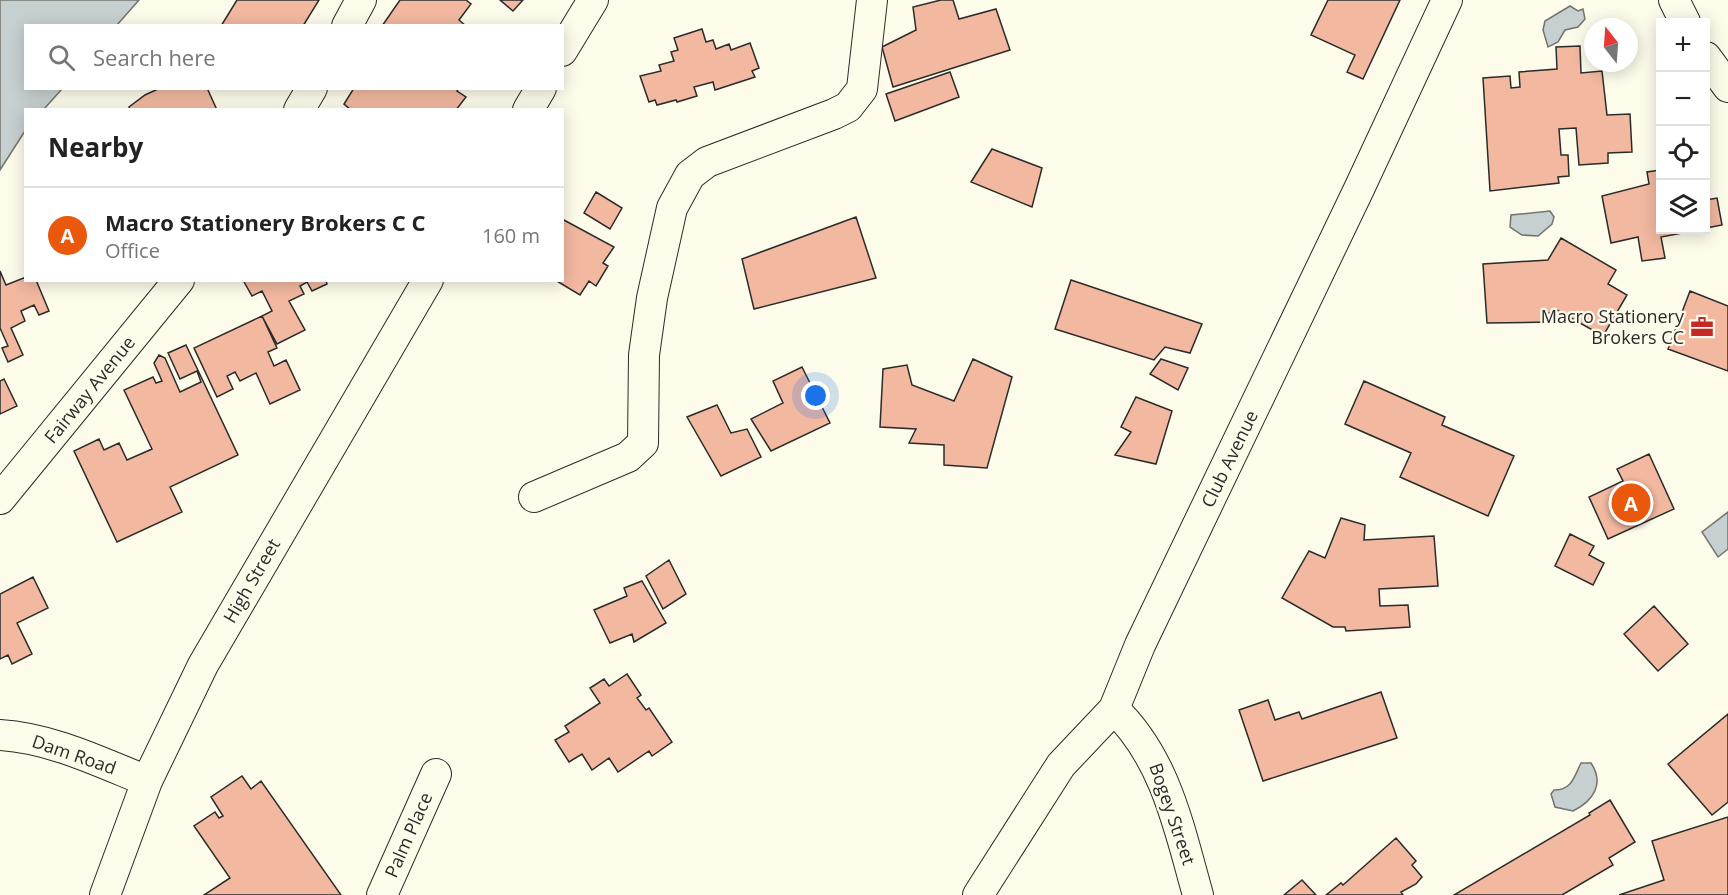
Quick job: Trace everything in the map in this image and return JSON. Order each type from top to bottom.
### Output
[{"type":"street","points":[[347,24],[361,0]]},
{"type":"street","points":[[564,48],[592,0]]},
{"type":"street","points":[[534,497],[628,457],[643,443],[644,355],[652,298],[672,207],[680,190],[690,175],[707,162],[834,114],[856,99],[862,89],[872,0]]},
{"type":"street","name":"Club Avenue","points":[[978,895],[1061,765],[1114,709],[1140,645],[1447,0]]},
{"type":"street","points":[[1674,0],[1683,18]]},
{"type":"street","points":[[1710,62],[1728,87]]},
{"type":"street","points":[[300,108],[311,90]]},
{"type":"street","points":[[529,108],[540,90]]},
{"type":"street","name":"Fairway Avenue","points":[[0,499],[177,282]]},
{"type":"street","name":"High Street","points":[[105,895],[147,781],[203,666],[427,282]]},
{"type":"street","name":"Bogey Street","points":[[1114,709],[1140,738],[1164,781],[1198,895]]},
{"type":"street","name":"Dam Road","points":[[0,735],[20,736],[68,750],[147,781]]},
{"type":"street","name":"Palm Place","points":[[382,895],[436,774]]},
{"type":"shaded area","points":[[0,0],[139,0],[118,24],[24,24],[24,90],[61,90],[45,108],[24,108],[24,133],[0,170]]},
{"type":"shaded area","points":[[1570,6],[1578,11],[1583,9],[1585,18],[1578,27],[1565,30],[1558,42],[1548,47],[1543,30],[1545,21]]},
{"type":"shaded area","points":[[1550,211],[1554,217],[1552,224],[1538,236],[1522,235],[1510,227],[1511,215]]},
{"type":"shaded area","points":[[1728,512],[1728,549],[1718,557],[1702,532]]},
{"type":"shaded area","points":[[1581,763],[1591,763],[1595,771],[1597,785],[1595,791],[1586,802],[1573,811],[1555,807],[1551,794],[1554,790],[1569,785]]},
{"type":"building","points":[[237,0],[319,0],[304,24],[222,24]]},
{"type":"building","points":[[400,0],[466,0],[471,4],[459,20],[464,24],[383,24]]},
{"type":"building","points":[[500,0],[523,0],[513,11]]},
{"type":"building","points":[[941,0],[953,0],[959,19],[996,9],[1010,50],[893,87],[882,47],[916,30],[913,7]]},
{"type":"building","points":[[1328,0],[1400,0],[1363,79],[1347,72],[1355,55],[1311,35]]},
{"type":"building","points":[[702,29],[706,42],[713,40],[716,49],[729,44],[731,50],[750,43],[759,68],[752,71],[755,77],[715,90],[713,82],[694,87],[697,96],[677,102],[676,100],[657,105],[655,100],[649,102],[640,76],[661,71],[659,65],[674,61],[671,52],[678,50],[674,38]]},
{"type":"building","points":[[1580,46],[1581,73],[1602,72],[1607,115],[1630,114],[1632,152],[1608,153],[1608,163],[1579,165],[1576,128],[1559,129],[1561,155],[1568,155],[1569,176],[1558,177],[1559,183],[1490,191],[1483,78],[1510,76],[1511,88],[1520,87],[1519,72],[1557,69],[1556,47]]},
{"type":"building","points":[[950,72],[959,97],[895,121],[886,94]]},
{"type":"building","points":[[156,90],[208,90],[216,108],[129,108],[145,95]]},
{"type":"building","points":[[353,90],[458,90],[466,97],[458,108],[349,108],[344,104]]},
{"type":"building","points":[[992,149],[1042,168],[1032,207],[971,182]]},
{"type":"building","points":[[1656,171],[1656,234],[1677,234],[1661,237],[1665,258],[1642,261],[1638,237],[1611,243],[1602,196],[1649,184],[1647,172]]},
{"type":"building","points":[[596,192],[622,208],[610,229],[584,213]]},
{"type":"building","points":[[1717,198],[1722,225],[1710,227],[1710,199]]},
{"type":"building","points":[[856,217],[876,278],[754,309],[742,259]]},
{"type":"building","points":[[564,220],[614,247],[603,263],[608,266],[596,286],[589,281],[580,295],[558,282],[564,282]]},
{"type":"building","points":[[1561,238],[1616,270],[1608,284],[1627,295],[1603,336],[1557,310],[1549,313],[1550,322],[1487,323],[1483,264],[1548,260]]},
{"type":"building","points":[[0,271],[6,285],[24,278],[24,282],[37,282],[49,311],[39,315],[34,305],[21,311],[25,321],[11,328],[23,355],[8,362],[2,348],[8,346],[0,328]]},
{"type":"building","points":[[1071,280],[1202,324],[1190,353],[1165,347],[1154,360],[1055,329]]},
{"type":"building","points":[[244,282],[307,282],[300,286],[304,294],[289,301],[305,330],[277,344],[262,316],[272,311],[262,291],[252,296]]},
{"type":"building","points":[[307,282],[326,282],[327,284],[312,291]]},
{"type":"building","name":"Macro Stationery Brokers CC","points":[[1690,291],[1728,306],[1728,371],[1668,349]]},
{"type":"building","points":[[262,316],[277,348],[268,352],[274,366],[286,360],[300,390],[270,404],[256,373],[240,381],[235,372],[227,376],[233,389],[217,397],[194,348]]},
{"type":"building","points":[[186,345],[238,455],[170,487],[182,512],[117,542],[74,451],[99,439],[104,450],[119,443],[127,460],[152,449],[124,390],[153,377],[156,383],[162,381],[154,363],[159,355],[165,358],[180,392],[201,382],[197,371],[180,379],[168,353]]},
{"type":"building","points":[[973,359],[1012,377],[987,468],[944,465],[944,445],[909,443],[916,429],[880,427],[883,369],[907,365],[912,385],[954,401]]},
{"type":"building","points":[[1161,359],[1188,368],[1178,390],[1150,374]]},
{"type":"building","points":[[802,367],[830,423],[771,451],[751,419],[783,403],[773,381]]},
{"type":"building","points":[[4,379],[17,406],[0,414],[0,381]]},
{"type":"building","points":[[1364,381],[1445,417],[1442,425],[1514,456],[1488,516],[1400,477],[1411,453],[1345,424]]},
{"type":"building","points":[[1136,397],[1172,411],[1156,464],[1115,455],[1131,432],[1121,427]]},
{"type":"building","points":[[717,405],[731,433],[747,429],[761,457],[721,476],[687,417]]},
{"type":"building","points":[[1649,454],[1674,509],[1608,539],[1589,497],[1623,481],[1617,469]]},
{"type":"building","points":[[1341,518],[1365,525],[1364,540],[1434,536],[1438,586],[1379,589],[1380,606],[1408,605],[1410,627],[1346,631],[1345,627],[1333,627],[1282,598],[1309,551],[1325,558]]},
{"type":"building","points":[[1570,534],[1594,546],[1589,555],[1604,563],[1593,585],[1555,566]]},
{"type":"building","points":[[669,560],[686,594],[663,609],[646,576]]},
{"type":"building","points":[[33,577],[48,608],[17,623],[32,654],[12,664],[8,655],[0,659],[0,594]]},
{"type":"building","points":[[642,581],[666,623],[634,642],[632,634],[610,643],[594,610],[627,596],[624,588]]},
{"type":"building","points":[[1654,606],[1688,644],[1658,671],[1624,634]]},
{"type":"building","points":[[627,674],[641,695],[637,698],[646,710],[649,708],[672,742],[652,756],[649,751],[618,772],[609,758],[592,770],[582,754],[569,762],[555,740],[569,732],[565,726],[600,703],[590,688],[604,679],[609,686]]},
{"type":"building","points":[[1381,692],[1397,738],[1263,781],[1239,710],[1268,700],[1275,720],[1299,712],[1302,719]]},
{"type":"building","points":[[1728,714],[1728,802],[1712,815],[1668,764]]},
{"type":"building","points":[[242,776],[251,789],[261,781],[341,895],[204,895],[230,878],[194,826],[215,812],[219,818],[223,816],[211,797]]},
{"type":"building","points":[[1610,800],[1635,842],[1609,858],[1613,865],[1562,895],[1454,895],[1590,815],[1589,813]]},
{"type":"building","points":[[1728,817],[1728,895],[1619,895],[1664,880],[1652,841]]},
{"type":"building","points":[[1396,838],[1416,861],[1412,865],[1422,877],[1416,884],[1401,892],[1403,895],[1326,895],[1341,883],[1343,885]]},
{"type":"building","points":[[1302,880],[1316,895],[1284,895]]},
{"type":"place","name":"Macro Stationery Brokers CC","points":[[1702,327]]},
{"type":"place","name":"Macro Stationery Brokers C C","points":[[1631,503]]}]
